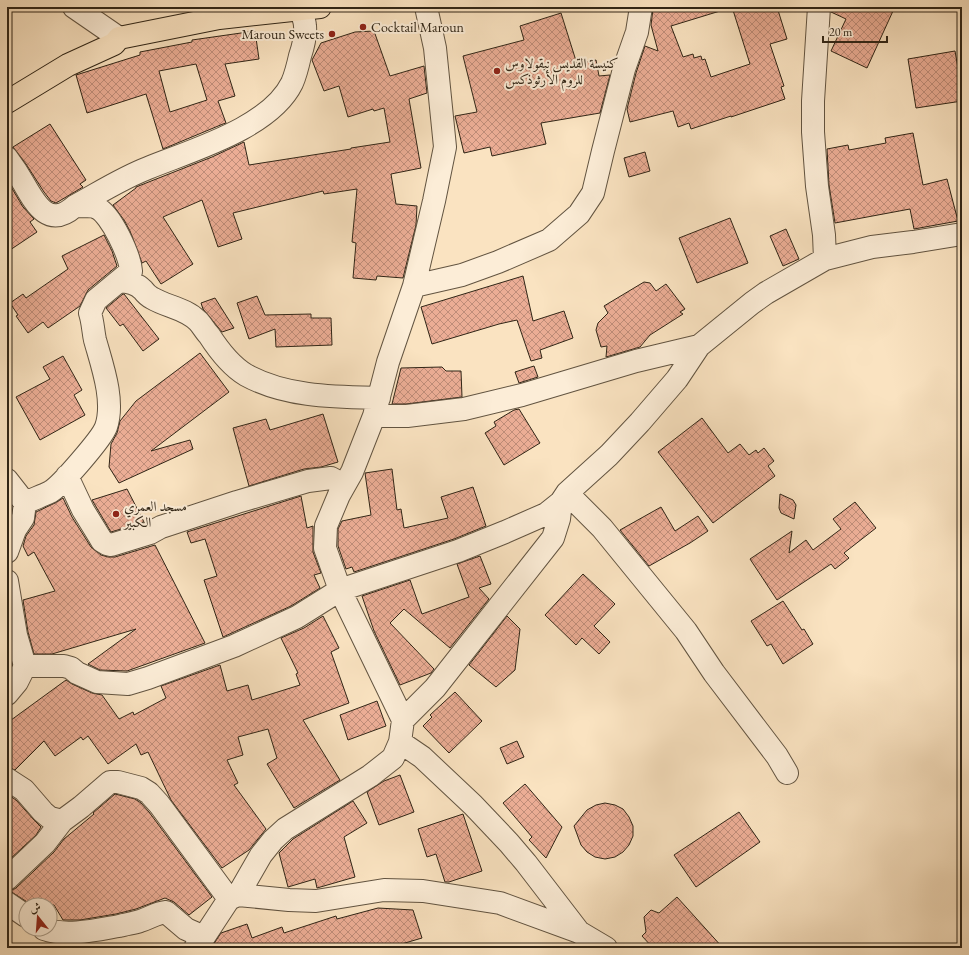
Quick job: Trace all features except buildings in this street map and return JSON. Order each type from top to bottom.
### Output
[{"type":"main road","points":[[7,102],[68,65],[114,44],[119,38],[219,18],[310,8]]},
{"type":"street","points":[[74,7],[119,38]]},
{"type":"street","points":[[58,933],[103,929],[139,922],[157,913],[166,912],[200,943],[273,840],[285,829],[370,776],[387,763],[393,758],[400,742],[403,720],[340,590],[325,548],[326,526],[344,485],[355,465],[376,407],[388,362],[414,286],[445,147],[435,48],[426,7]]},
{"type":"street","points":[[414,286],[462,275],[498,262],[549,240],[579,214],[593,193],[602,152],[624,69],[637,32],[641,7]]},
{"type":"street","points":[[818,7],[813,101],[817,186],[824,235],[825,259]]},
{"type":"street","points":[[9,164],[33,201],[44,212],[56,215],[66,214],[75,206],[128,176],[204,147],[251,124],[280,100],[292,84],[298,66],[304,39],[305,26],[310,8]]},
{"type":"street","points":[[25,503],[51,491],[67,476],[92,448],[106,428],[109,413],[106,384],[90,313],[96,300],[131,271],[130,264],[120,238],[107,216],[96,207],[75,206]]},
{"type":"street","points":[[25,666],[64,666],[71,668],[77,673],[97,682],[128,684],[234,646],[298,617],[340,590],[458,551],[546,514],[609,455],[640,422],[676,379],[699,346],[766,292],[825,259],[872,247],[962,234]]},
{"type":"street","points":[[119,281],[136,284],[148,296],[160,303],[185,311],[198,320],[230,362],[244,374],[264,383],[282,388],[315,395],[338,397],[407,416],[464,409],[522,395],[636,361],[699,346]]},
{"type":"street","points":[[67,476],[83,510],[102,541],[111,545],[150,533],[237,502],[296,484],[331,478],[344,485]]},
{"type":"street","points":[[7,480],[25,503],[23,518],[15,530],[7,552]]},
{"type":"street","points":[[403,720],[435,688],[553,538],[564,497]]},
{"type":"street","points":[[564,497],[602,528],[686,632],[714,673],[777,756],[787,773]]},
{"type":"street","points":[[7,581],[16,635],[25,666],[17,682],[7,694]]},
{"type":"street","points":[[400,742],[422,757],[473,805],[526,863],[579,932]]},
{"type":"street","points":[[7,779],[24,790],[50,818],[62,821]]},
{"type":"street","points":[[7,879],[45,843],[62,821],[110,782],[118,782],[141,788],[149,793],[234,897],[316,901],[384,890],[423,891],[500,903],[579,932],[606,948]]},
{"type":"street","points":[[7,902],[18,910]]},
{"type":"place","name":"Cocktail Maroun","points":[[363,27]]},
{"type":"place","name":"Maroun Sweets","points":[[332,34]]},
{"type":"place","name":"كنيسة القديس نيقولاوس للروم الأرثوذكس","points":[[497,71]]},
{"type":"place","name":"مسجد العمري الكبير","points":[[116,514]]}]
